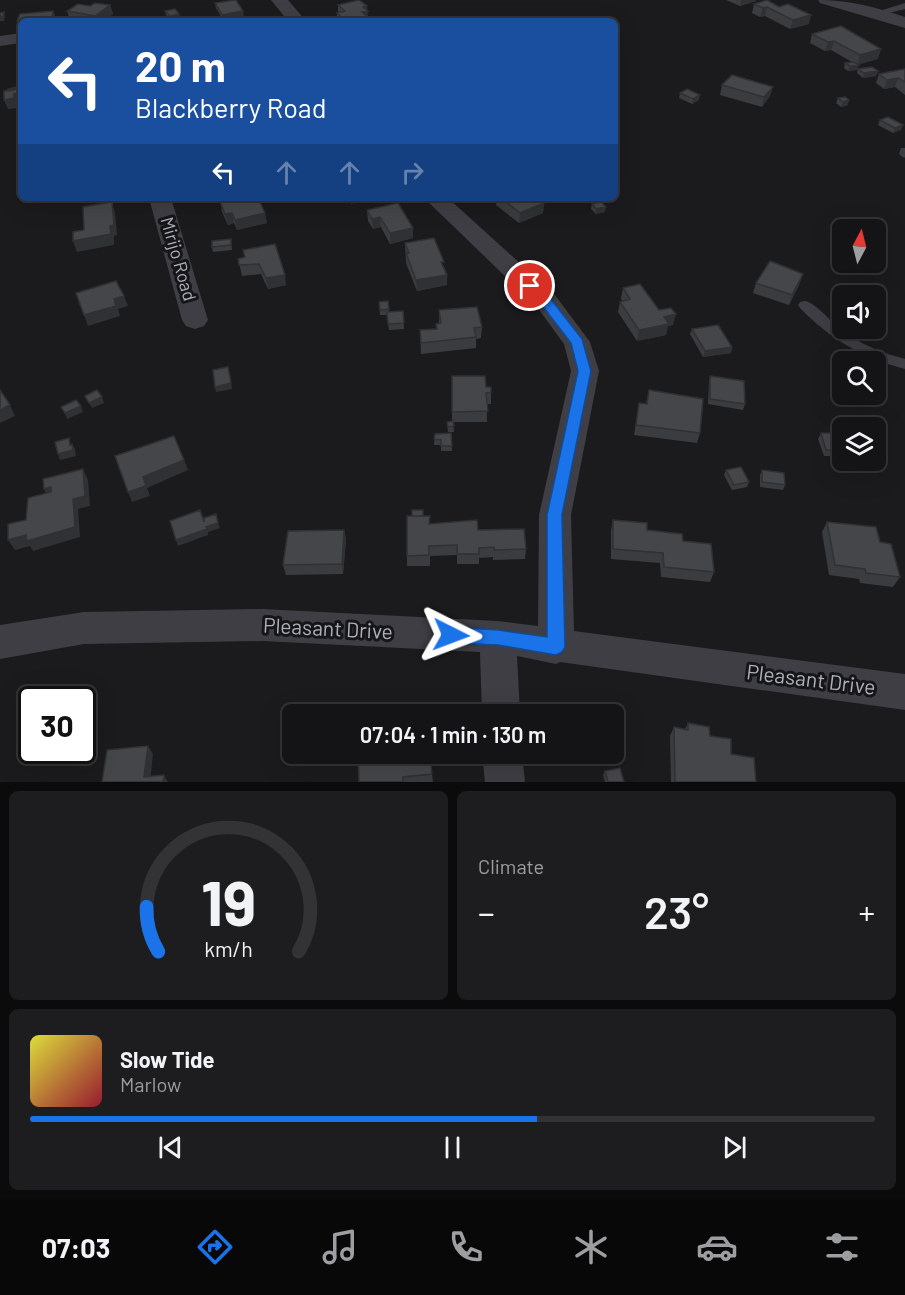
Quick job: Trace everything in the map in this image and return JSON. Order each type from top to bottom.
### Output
[{"type":"street","points":[[279,0],[294,18]]},
{"type":"street","points":[[826,0],[905,23]]},
{"type":"street","points":[[0,41],[18,38]]},
{"type":"street","name":"Mirijo Road","points":[[161,201],[195,320]]},
{"type":"street","points":[[438,201],[546,301],[577,342],[585,371],[555,515],[556,647]]},
{"type":"street","name":"Pleasant Drive","points":[[0,642],[84,628],[262,625],[498,638],[905,692]]},
{"type":"street","points":[[498,638],[501,704]]},
{"type":"street","points":[[503,764],[505,782]]},
{"type":"lane","points":[[877,13],[905,6]]},
{"type":"lane","points":[[805,305],[823,326],[858,347],[887,360],[905,364]]},
{"type":"building","points":[[236,0],[243,11],[222,15],[215,3]]},
{"type":"building","points":[[359,0],[367,6],[363,7],[368,11],[362,12],[369,18],[343,18],[337,13],[345,11],[338,5]]},
{"type":"building","points":[[767,0],[779,7],[788,4],[811,15],[793,20],[767,7],[763,8],[754,4]]},
{"type":"building","points":[[95,3],[110,5],[95,16],[67,11],[78,4],[90,6]]},
{"type":"building","points":[[175,9],[179,14],[170,16],[165,11]]},
{"type":"building","points":[[53,11],[52,18],[18,18],[20,14]]},
{"type":"building","points":[[841,26],[881,49],[860,55],[834,41],[828,42],[812,34]]},
{"type":"building","points":[[854,62],[859,65],[850,66],[845,63]]},
{"type":"building","points":[[872,67],[878,71],[864,73],[858,69]]},
{"type":"building","points":[[905,69],[905,82],[898,78],[887,80],[879,74]]},
{"type":"building","points":[[732,75],[773,87],[764,97],[722,85]]},
{"type":"building","points":[[18,89],[18,93],[14,94],[14,98],[4,100],[4,91]]},
{"type":"building","points":[[687,89],[700,95],[693,99],[680,93]]},
{"type":"building","points":[[845,97],[849,100],[843,102],[838,98]]},
{"type":"building","points":[[888,117],[903,125],[895,128],[880,120]]},
{"type":"building","points":[[220,201],[259,201],[265,213],[235,220],[232,213],[225,214]]},
{"type":"building","points":[[505,201],[542,201],[544,203],[520,213]]},
{"type":"building","points":[[112,202],[114,225],[110,226],[111,234],[73,241],[73,232],[84,230],[83,207]]},
{"type":"building","points":[[601,202],[606,207],[596,209],[592,204]]},
{"type":"building","points":[[398,203],[413,228],[390,233],[380,217],[372,219],[367,210]]},
{"type":"building","points":[[434,238],[447,275],[416,280],[406,253],[409,253],[405,243]]},
{"type":"building","points":[[231,239],[231,245],[212,247],[212,241]]},
{"type":"building","points":[[275,244],[285,275],[266,278],[259,264],[239,265],[238,259],[245,257],[243,250]]},
{"type":"building","points":[[770,261],[803,274],[792,295],[756,283]]},
{"type":"building","points":[[116,281],[124,296],[114,299],[116,306],[84,315],[76,293]]},
{"type":"building","points":[[640,284],[659,310],[671,308],[676,314],[664,317],[669,324],[639,330],[620,302],[630,299],[623,288]]},
{"type":"building","points":[[388,301],[389,309],[380,310],[379,302]]},
{"type":"building","points":[[477,307],[482,327],[474,328],[476,337],[421,343],[420,330],[437,329],[436,324],[441,323],[439,310]]},
{"type":"building","points":[[403,311],[404,323],[388,324],[387,312]]},
{"type":"building","points":[[718,325],[732,347],[705,351],[692,329]]},
{"type":"building","points":[[228,367],[231,383],[215,387],[213,370]]},
{"type":"building","points":[[452,376],[485,376],[486,387],[491,387],[491,393],[486,393],[488,411],[452,412]]},
{"type":"building","points":[[710,376],[744,381],[745,404],[710,399]]},
{"type":"building","points":[[0,390],[10,405],[0,410]]},
{"type":"building","points":[[97,390],[102,397],[89,403],[85,396]]},
{"type":"building","points":[[649,390],[703,399],[700,433],[636,425],[639,403],[647,404]]},
{"type":"building","points":[[76,400],[81,406],[65,413],[61,407]]},
{"type":"building","points":[[453,421],[454,426],[448,427],[447,422]]},
{"type":"building","points":[[451,433],[452,446],[441,446],[441,440],[434,439],[435,434]]},
{"type":"building","points":[[821,433],[832,433],[832,450],[826,450]]},
{"type":"building","points":[[174,436],[184,460],[143,477],[146,486],[128,492],[115,456]]},
{"type":"building","points":[[69,438],[73,450],[58,454],[55,442]]},
{"type":"building","points":[[741,467],[749,482],[734,485],[726,470]]},
{"type":"building","points":[[83,469],[85,496],[73,499],[75,527],[27,541],[26,535],[8,540],[8,524],[26,520],[28,498],[51,492],[51,487],[44,489],[43,479]]},
{"type":"building","points":[[762,470],[784,473],[785,485],[762,482]]},
{"type":"building","points":[[200,510],[204,522],[204,518],[216,514],[218,523],[176,540],[170,521]]},
{"type":"building","points":[[412,510],[423,510],[423,516],[412,516]]},
{"type":"building","points":[[407,516],[430,516],[429,524],[477,520],[478,530],[524,529],[526,549],[479,548],[479,554],[457,554],[457,545],[429,546],[429,555],[407,556]]},
{"type":"building","points":[[613,520],[647,523],[647,530],[682,534],[683,541],[711,544],[714,572],[664,567],[663,553],[613,549]]},
{"type":"building","points":[[827,522],[876,527],[880,542],[891,544],[900,577],[866,573],[865,569],[835,565]]},
{"type":"building","points":[[344,530],[342,564],[283,565],[288,531]]},
{"type":"building","points":[[688,723],[709,727],[710,736],[731,739],[731,754],[754,758],[756,782],[675,782],[674,727],[688,730]]},
{"type":"building","points":[[148,746],[144,777],[164,775],[163,782],[102,782],[107,750]]},
{"type":"building","points":[[358,764],[431,764],[432,774],[403,777],[403,782],[359,782]]},
{"type":"building","points":[[620,768],[624,782],[608,782],[605,771]]},
{"type":"route","points":[[451,635],[498,638],[556,647],[555,515],[585,371],[577,342],[546,301],[530,286]]}]
